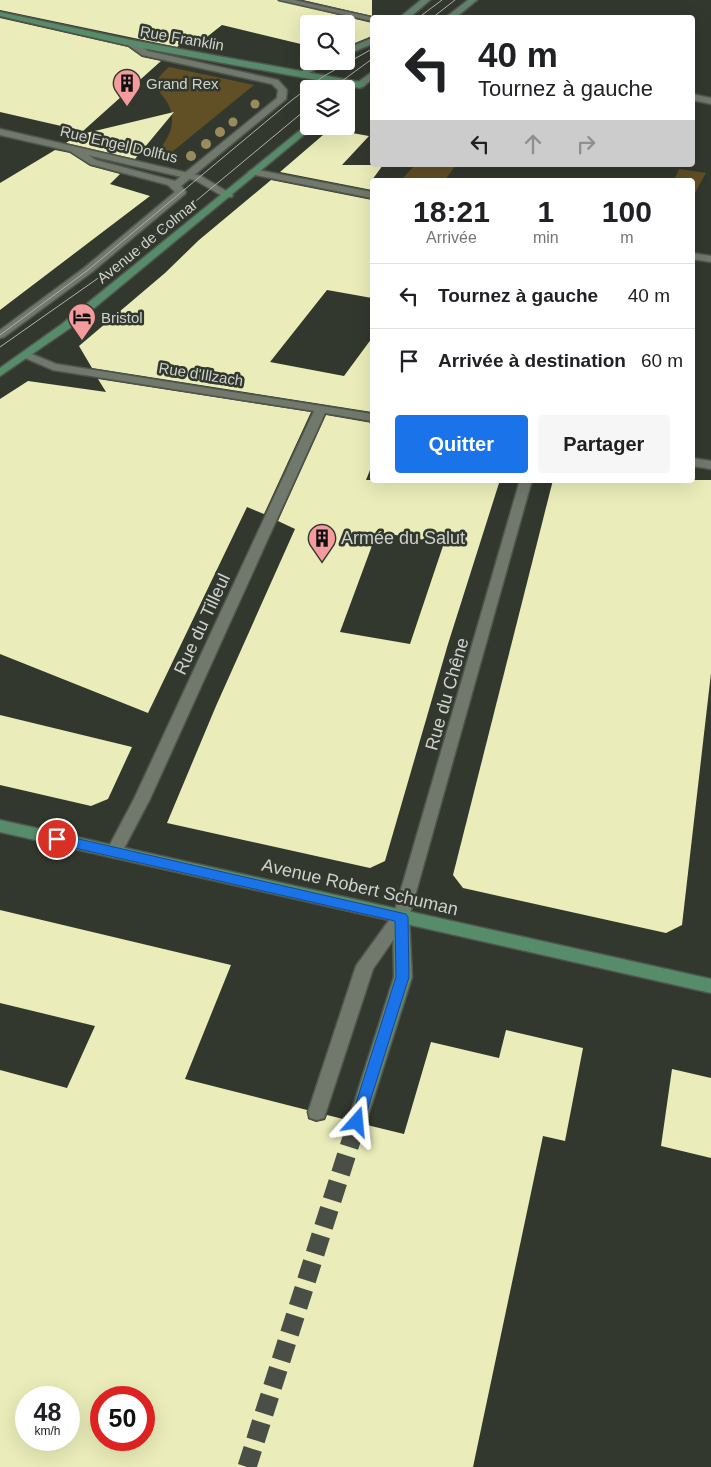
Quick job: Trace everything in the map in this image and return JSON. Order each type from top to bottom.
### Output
[{"type":"main road","points":[[407,15],[426,0]]},
{"type":"main road","points":[[453,15],[472,0]]},
{"type":"main road","name":"Rue Franklin","points":[[0,14],[131,42],[360,84]]},
{"type":"main road","points":[[355,48],[370,42]]},
{"type":"main road","points":[[302,73],[308,70]]},
{"type":"main road","points":[[355,89],[370,76]]},
{"type":"main road","name":"Avenue de Colmar","points":[[0,373],[74,320],[228,195],[300,133]]},
{"type":"main road","name":"Avenue Robert Schuman","points":[[0,826],[711,986]]},
{"type":"main road","points":[[357,1122],[403,977],[401,917]]},
{"type":"street","points":[[283,0],[370,19]]},
{"type":"street","points":[[131,42],[145,53],[275,82],[283,90],[281,99],[175,186]]},
{"type":"street","points":[[695,98],[711,101]]},
{"type":"street","name":"Rue Engel Dollfus","points":[[0,132],[188,175],[198,178],[228,195]]},
{"type":"street","points":[[0,335],[88,270],[180,192],[172,183],[93,162],[74,150]]},
{"type":"street","points":[[253,172],[370,195]]},
{"type":"street","points":[[695,256],[711,259]]},
{"type":"street","name":"Rue d'Illzach","points":[[27,355],[52,367],[370,417]]},
{"type":"street","name":"Rue du Tilleul","points":[[114,852],[142,799],[321,410]]},
{"type":"street","points":[[695,462],[711,465]]},
{"type":"street","name":"Rue du Chêne","points":[[401,917],[525,483]]},
{"type":"street","points":[[317,1112],[365,966],[401,917]]},
{"type":"shaded area","points":[[169,67],[254,85],[167,156],[160,154],[162,152],[158,151],[167,139],[172,126],[172,119],[169,106],[157,87],[157,82],[162,73]]},
{"type":"shaded area","points":[[413,167],[455,167],[446,178],[403,178]]},
{"type":"shaded area","points":[[679,169],[706,173],[695,192],[695,178],[675,178]]},
{"type":"building","points":[[0,0],[277,0],[339,15],[300,15],[300,44],[222,25],[203,40],[187,38],[177,47],[0,10]]},
{"type":"building","points":[[303,0],[372,0],[372,15]]},
{"type":"building","points":[[0,18],[128,47],[142,57],[161,61],[83,131],[0,112]]},
{"type":"building","points":[[355,19],[370,23],[370,37],[355,43]]},
{"type":"building","points":[[174,112],[135,159],[66,143],[78,135]]},
{"type":"building","points":[[355,133],[369,136],[342,165],[382,167],[373,178],[370,178],[370,190],[280,172],[323,135],[355,135]]},
{"type":"building","points":[[55,150],[70,153],[90,166],[120,174],[110,184],[150,196],[0,310],[0,183]]},
{"type":"building","points":[[271,180],[370,200],[370,298],[327,290],[270,362],[344,376],[370,341],[370,412],[92,368],[79,346],[165,273],[199,240]]},
{"type":"building","points":[[98,379],[311,412],[264,514],[247,507],[148,713],[0,654],[0,399],[28,381],[106,392]]},
{"type":"building","points":[[326,415],[370,423],[370,470],[366,480],[370,480],[370,483],[499,483],[448,644],[385,861],[370,868],[167,823],[216,706],[295,529],[278,521]],"holes":[[[377,532],[444,543],[410,644],[340,632]]]},
{"type":"building","points":[[695,480],[711,480],[711,673],[682,925],[666,933],[463,888],[453,875],[552,483],[695,483]]},
{"type":"building","points":[[0,715],[132,747],[108,799],[91,806],[0,785]]},
{"type":"building","points":[[0,910],[231,965],[185,1079],[307,1110],[308,1119],[316,1122],[325,1120],[327,1115],[347,1120],[348,1129],[356,1132],[365,1130],[367,1125],[404,1134],[431,1042],[499,1058],[506,1030],[583,1048],[565,1141],[543,1136],[473,1467],[0,1467],[0,1070],[67,1088],[95,1026],[0,1003]]},
{"type":"building","points":[[672,1069],[711,1078],[711,1158],[661,1146]]},
{"type":"tunnel","points":[[247,1467],[357,1122]]},
{"type":"tram line","points":[[422,15],[442,0]]},
{"type":"tram line","points":[[436,15],[455,0]]},
{"type":"tram line","points":[[0,335],[88,270],[292,100],[324,76],[370,50]]},
{"type":"tram line","points":[[343,80],[370,60]]},
{"type":"tram line","points":[[0,347],[104,274],[161,230],[300,114]]},
{"type":"place","name":"Grand Rex","points":[[127,107]]},
{"type":"place","name":"Bristol","points":[[82,341]]},
{"type":"place","name":"Armée du Salut","points":[[322,562]]},
{"type":"route","points":[[57,839],[401,917],[403,977],[357,1122]]}]
